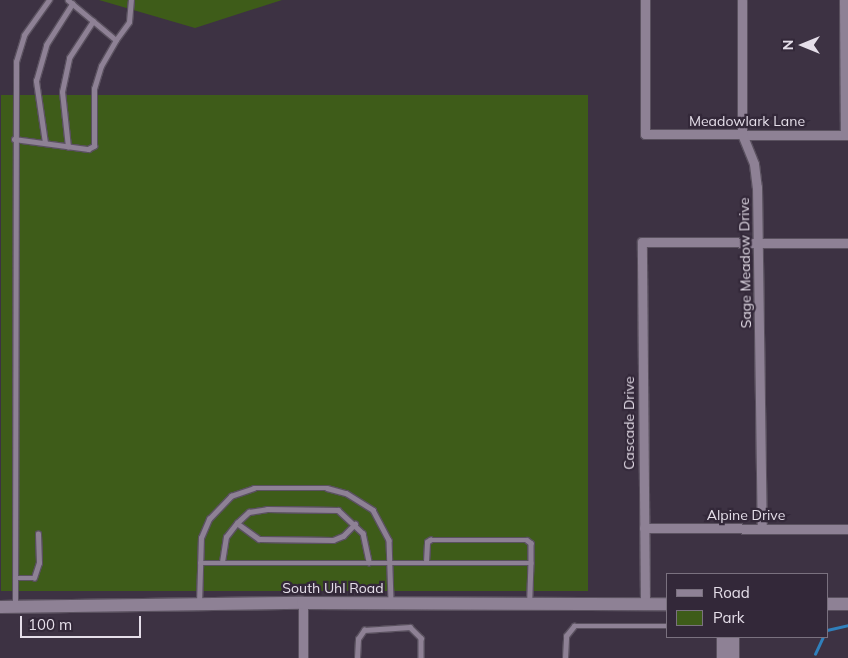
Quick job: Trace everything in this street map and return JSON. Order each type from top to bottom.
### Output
[{"type":"main road","name":"South Uhl Road","points":[[0,607],[304,603],[666,604]]},
{"type":"main road","points":[[828,604],[848,604]]},
{"type":"street","name":"Meadowlark Lane","points":[[644,0],[645,134],[846,135]]},
{"type":"street","name":"Sage Meadow Drive","points":[[742,0],[742,134],[754,164],[758,187],[762,529]]},
{"type":"street","points":[[844,0],[846,135]]},
{"type":"street","name":"Cascade Drive","points":[[645,604],[642,242],[759,242]]},
{"type":"street","points":[[759,242],[848,243]]},
{"type":"street","name":"Alpine Drive","points":[[644,528],[848,529]]},
{"type":"street","points":[[303,658],[304,603]]},
{"type":"street","points":[[722,638],[722,658]]},
{"type":"street","points":[[733,638],[733,658]]},
{"type":"lane","points":[[16,607],[14,139],[16,62],[24,35],[49,0]]},
{"type":"lane","points":[[68,0],[116,40]]},
{"type":"lane","points":[[14,139],[88,149],[94,146],[94,89],[101,66],[129,22],[131,0]]},
{"type":"lane","points":[[45,143],[36,81],[46,45],[72,4]]},
{"type":"lane","points":[[68,146],[62,92],[69,58],[93,21]]},
{"type":"lane","points":[[198,605],[201,538],[209,519],[231,496],[254,488],[327,488],[346,493],[373,510],[389,540],[391,603]]},
{"type":"lane","points":[[222,562],[226,537],[237,523],[249,512],[267,509],[338,510],[363,533],[369,562]]},
{"type":"lane","points":[[237,523],[259,539],[333,540],[344,536],[355,524]]},
{"type":"lane","points":[[15,578],[34,578],[39,562],[38,534]]},
{"type":"lane","points":[[426,562],[427,542],[430,540],[527,540],[531,543],[530,603]]},
{"type":"lane","points":[[200,562],[531,564]]},
{"type":"lane","points":[[565,658],[566,636],[574,626],[666,626]]},
{"type":"lane","points":[[357,658],[358,639],[364,630],[410,627],[420,638],[421,658]]},
{"type":"green space","points":[[99,0],[282,0],[195,28]]},
{"type":"green space","points":[[1,95],[588,95],[588,591],[1,591]]},
{"type":"waterway","points":[[828,630],[848,625]]},
{"type":"waterway","points":[[815,654],[823,638]]}]
